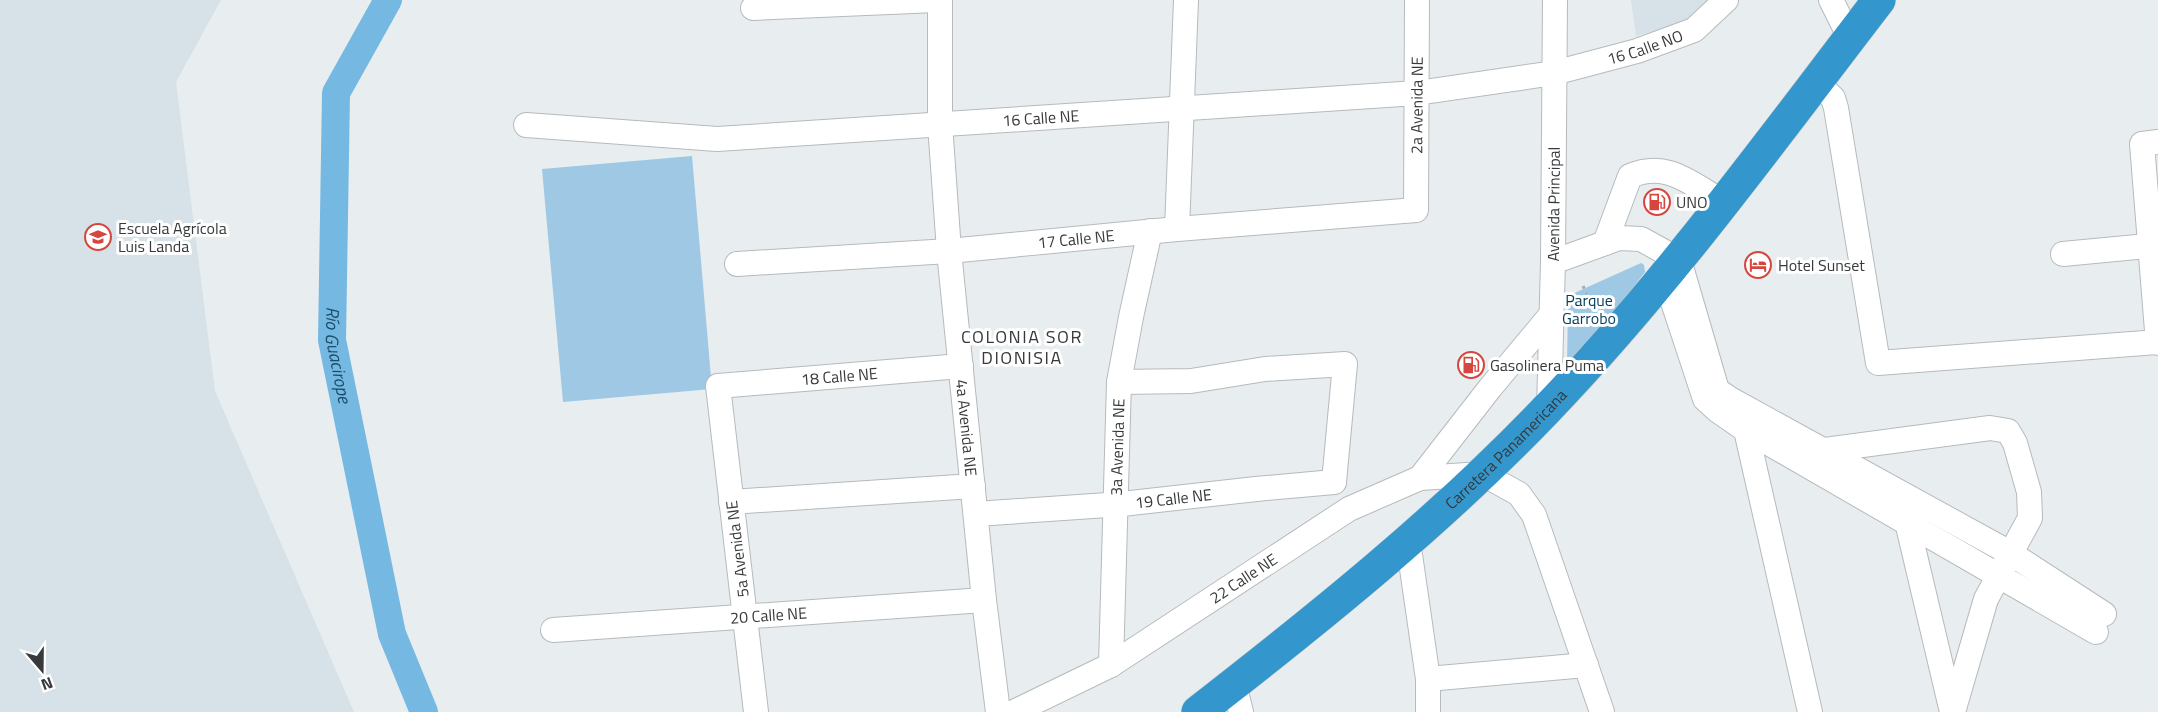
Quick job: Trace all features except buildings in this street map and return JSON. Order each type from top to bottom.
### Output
[{"type":"highway","name":"Carretera Panamericana","points":[[1198,712],[1238,698],[1483,474],[1548,408],[1672,269],[1880,0]]},
{"type":"street","points":[[753,8],[938,0]]},
{"type":"street","name":"4a Avenida NE","points":[[938,0],[940,124],[949,251],[984,600],[998,712]]},
{"type":"street","points":[[1177,229],[1186,0]]},
{"type":"street","name":"2a Avenida NE","points":[[1416,210],[1417,0]]},
{"type":"street","name":"Avenida Principal","points":[[1548,408],[1553,262],[1555,0]]},
{"type":"street","name":"16 Calle NO","points":[[1554,73],[1637,51],[1694,30],[1726,0]]},
{"type":"street","points":[[1831,0],[1850,38]]},
{"type":"street","name":"16 Calle NE","points":[[526,125],[717,139],[1417,93],[1554,73]]},
{"type":"street","points":[[1816,82],[1833,98],[1836,108],[1878,363],[2158,343],[2155,246],[2142,144],[2158,142]]},
{"type":"street","points":[[1605,243],[1630,176],[1640,172],[1658,170],[1672,172],[1723,202]]},
{"type":"street","name":"17 Calle NE","points":[[737,264],[949,251],[1150,231],[1416,210]]},
{"type":"street","name":"3a Avenida NE","points":[[1111,665],[1119,382],[1150,231]]},
{"type":"street","points":[[1553,262],[1619,238],[1641,239],[1672,269],[1717,390],[2010,553],[2100,623],[1999,575],[1746,430],[1717,410],[1705,399],[1672,269]]},
{"type":"street","points":[[2063,254],[2155,246]]},
{"type":"street","points":[[1420,478],[1550,316]]},
{"type":"street","points":[[1119,382],[1191,381],[1265,369],[1344,364],[1334,482],[1349,509]]},
{"type":"street","name":"18 Calle NE","points":[[718,386],[961,366]]},
{"type":"street","name":"5a Avenida NE","points":[[718,386],[756,712]]},
{"type":"street","points":[[1825,450],[1990,428],[2008,431],[2014,443],[2029,492],[2030,519],[1986,599],[1952,712]]},
{"type":"street","points":[[1746,430],[1810,712]]},
{"type":"street","points":[[1483,474],[1519,494],[1534,515],[1602,712]]},
{"type":"street","name":"22 Calle NE","points":[[1014,712],[1111,665],[1349,509],[1420,478],[1483,474]]},
{"type":"street","name":"19 Calle NE","points":[[975,514],[1114,505],[1334,482]]},
{"type":"street","points":[[732,502],[973,486]]},
{"type":"street","points":[[1907,522],[1952,712]]},
{"type":"street","points":[[1408,541],[1428,679],[1428,712]]},
{"type":"street","name":"20 Calle NE","points":[[553,630],[984,600]]},
{"type":"street","points":[[1428,679],[1586,665]]},
{"type":"path","points":[[1583,286],[1587,294]]},
{"type":"shaded area","name":"Escuela Agrícola Luis Landa","points":[[0,0],[221,0],[176,82],[215,391],[354,712],[0,712]]},
{"type":"shaded area","points":[[1631,0],[1713,0],[1684,23],[1636,36]]},
{"type":"green space","points":[[692,156],[712,389],[563,402],[542,169]]},
{"type":"green space","name":"Parque Garrobo","points":[[1641,263],[1644,265],[1645,272],[1570,369],[1567,368],[1570,295]]},
{"type":"waterway","name":"Río Guacirope","points":[[388,0],[336,93],[332,340],[392,634],[424,712]]},
{"type":"place","name":"UNO","points":[[1657,202]]},
{"type":"place","name":"Escuela Agrícola Luis Landa","points":[[98,237]]},
{"type":"place","name":"Hotel Sunset","points":[[1758,265]]},
{"type":"place","name":"Gasolinera Puma","points":[[1471,365]]},
{"type":"district","name":"COLONIA SOR DIONISIA","points":[[1022,347]]}]
